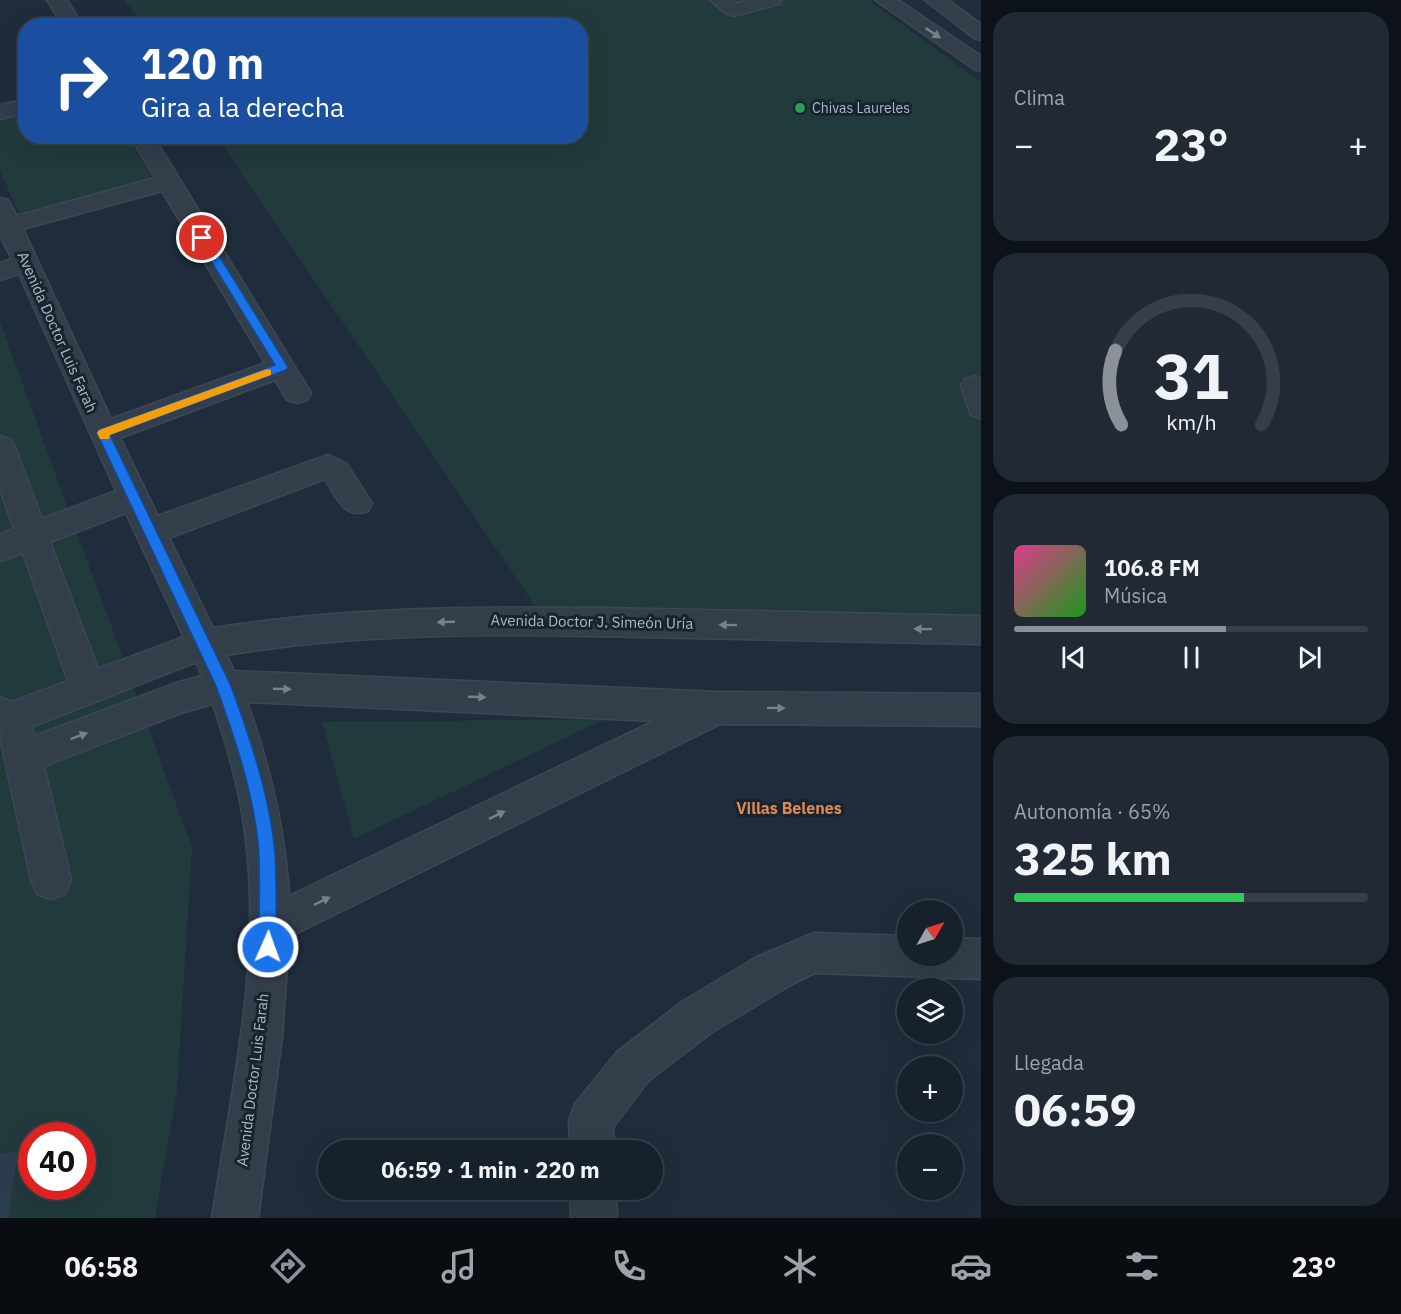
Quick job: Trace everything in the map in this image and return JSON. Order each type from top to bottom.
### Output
[{"type":"street","points":[[57,0],[68,18]]},
{"type":"street","points":[[720,0],[734,10],[772,0]]},
{"type":"street","points":[[885,0],[981,65]]},
{"type":"street","points":[[934,0],[981,34]]},
{"type":"street","points":[[0,112],[18,107]]},
{"type":"street","points":[[146,144],[297,393]]},
{"type":"street","points":[[3,219],[168,182]]},
{"type":"street","name":"Avenida Doctor Luis Farah","points":[[3,219],[26,263],[103,433],[224,686],[238,727],[257,800],[267,853],[269,926],[263,1009],[235,1218]]},
{"type":"street","points":[[0,272],[26,263]]},
{"type":"street","points":[[103,433],[282,367]]},
{"type":"street","points":[[0,447],[88,688]]},
{"type":"street","points":[[151,532],[328,466],[336,471],[357,503]]},
{"type":"street","points":[[0,548],[134,497]]},
{"type":"street","name":"Avenida Doctor J. Simeón Uría","points":[[6,716],[204,644],[271,633],[346,626],[504,620],[981,630]]},
{"type":"street","points":[[24,757],[179,698],[224,686],[718,708],[981,711]]},
{"type":"street","points":[[269,926],[718,708]]},
{"type":"street","points":[[6,716],[24,757],[51,880]]},
{"type":"street","points":[[592,1135],[633,1066],[697,1017],[772,972],[814,954],[981,959]]},
{"type":"street","points":[[593,1200],[594,1218]]},
{"type":"green space","points":[[125,0],[869,0],[981,82],[981,619],[537,609],[222,144],[588,144],[588,18],[137,18]]},
{"type":"green space","points":[[18,114],[18,144],[131,144],[154,181],[22,220],[0,171],[0,118]]},
{"type":"green space","points":[[0,322],[192,847],[177,1091],[155,1218],[0,1218]]},
{"type":"green space","points":[[605,719],[354,839],[322,722]]},
{"type":"building","points":[[18,1152],[8,1218],[0,1218],[0,1153]]},
{"type":"slow traffic","points":[[105,436],[103,433],[267,373]]},
{"type":"place","name":"Chivas Laureles","points":[[800,108]]},
{"type":"district","name":"Villas Belenes","points":[[789,808]]},
{"type":"route","points":[[202,238],[282,367],[103,433],[224,686],[238,727],[257,800],[267,853],[268,947]]}]
